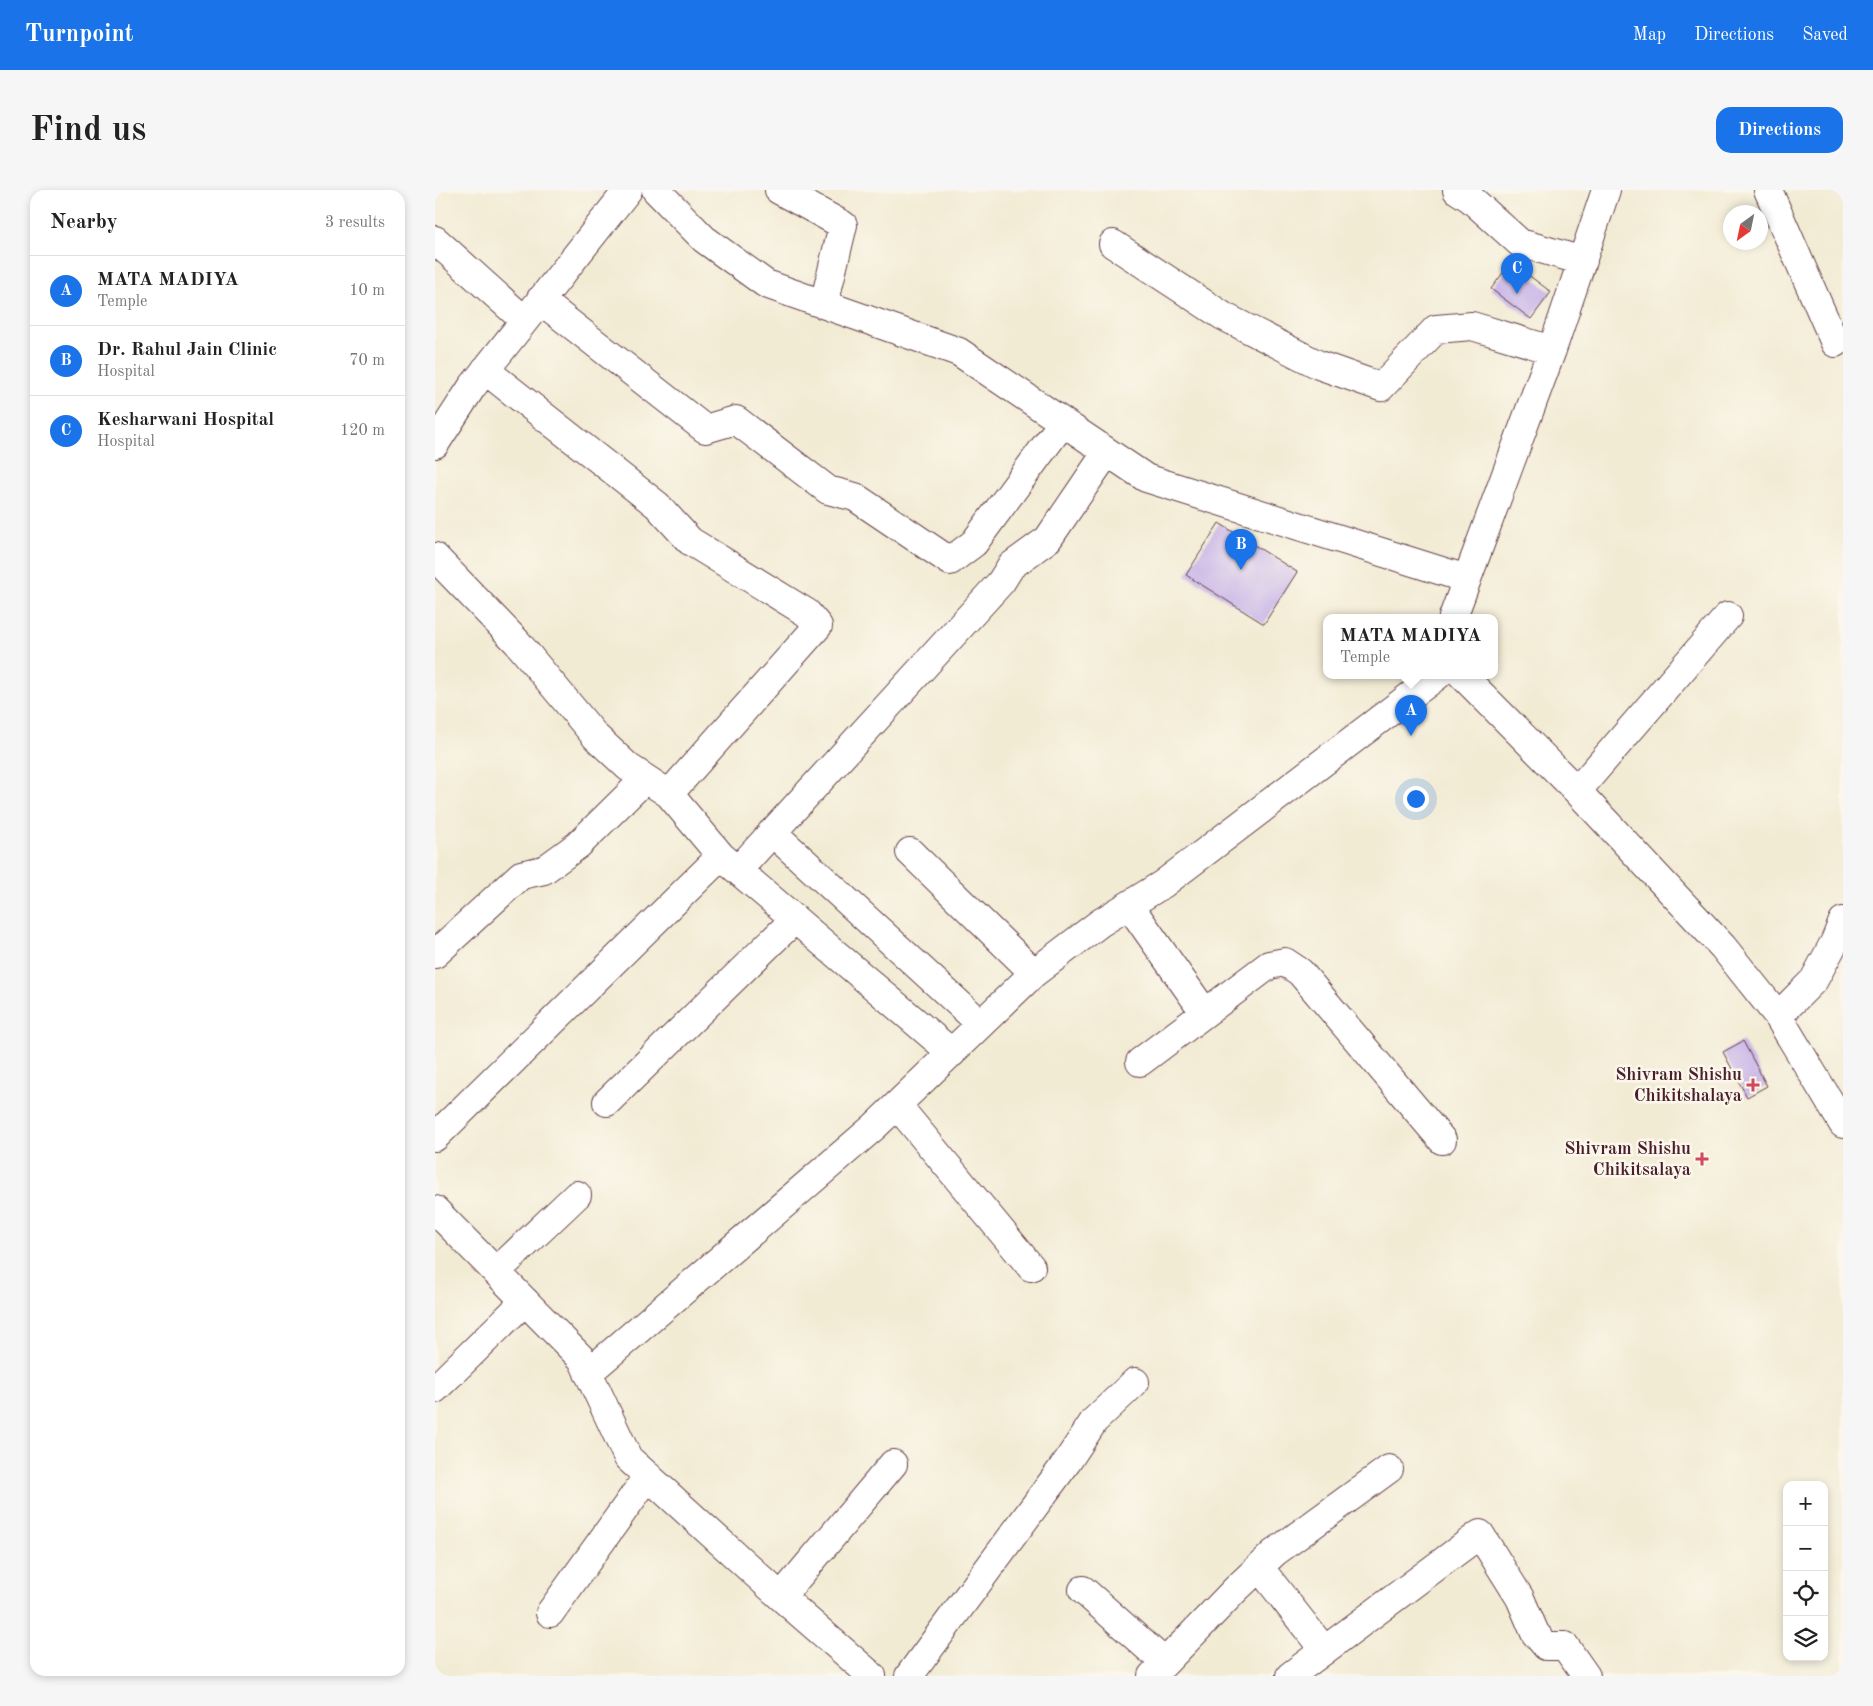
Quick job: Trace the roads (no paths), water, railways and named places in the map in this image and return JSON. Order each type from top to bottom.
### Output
[{"type":"street","points":[[435,444],[472,387],[627,190]]},
{"type":"street","points":[[656,190],[704,239],[766,284],[959,352],[1146,478],[1467,579]]},
{"type":"street","points":[[779,190],[843,226],[824,304]]},
{"type":"street","points":[[1457,190],[1471,199],[1520,243],[1583,261]]},
{"type":"street","points":[[1454,614],[1551,350],[1607,190]]},
{"type":"street","points":[[1768,190],[1835,343]]},
{"type":"street","points":[[435,240],[705,429],[736,420],[828,490],[855,497],[950,561],[974,543],[1063,422]]},
{"type":"street","points":[[1113,244],[1223,316],[1319,365],[1381,387],[1436,329],[1473,326],[1551,350]]},
{"type":"street","points":[[485,370],[657,505],[690,540],[807,613],[818,626],[669,794]]},
{"type":"street","points":[[435,1137],[729,863],[772,832],[1001,582],[1011,566],[1049,538],[1107,452]]},
{"type":"street","points":[[435,556],[517,642],[596,737],[628,768],[669,794],[729,863],[951,1053]]},
{"type":"street","points":[[1577,791],[1728,616]]},
{"type":"street","points":[[588,1373],[867,1132],[1034,973],[1100,923],[1163,884],[1433,679]]},
{"type":"street","points":[[1466,679],[1577,791],[1723,947],[1778,1016],[1843,1124]]},
{"type":"street","points":[[435,954],[521,875],[544,870],[578,845],[645,779]]},
{"type":"street","points":[[772,832],[981,1024]]},
{"type":"street","points":[[910,852],[1034,973]]},
{"type":"street","points":[[1129,904],[1205,1013]]},
{"type":"street","points":[[607,1102],[795,918]]},
{"type":"street","points":[[1778,1016],[1814,980],[1835,941],[1843,921]]},
{"type":"street","points":[[1140,1062],[1269,964],[1285,962],[1300,972],[1442,1140]]},
{"type":"street","points":[[897,1105],[1031,1267]]},
{"type":"street","points":[[496,1272],[577,1196]]},
{"type":"street","points":[[435,1210],[582,1359],[628,1458],[781,1597],[872,1676]]},
{"type":"street","points":[[435,1389],[525,1301]]},
{"type":"street","points":[[909,1676],[1067,1462],[1094,1421],[1135,1382]]},
{"type":"street","points":[[781,1597],[893,1464]]},
{"type":"street","points":[[1083,1590],[1158,1669],[1275,1553],[1389,1469]]},
{"type":"street","points":[[549,1613],[648,1476]]},
{"type":"street","points":[[1290,1676],[1480,1534],[1520,1598],[1535,1633],[1546,1646],[1565,1646],[1585,1676]]},
{"type":"street","points":[[1259,1567],[1324,1650]]},
{"type":"place","name":"Kesharwani Hospital","points":[[1517,294]]},
{"type":"place","name":"Dr. Rahul Jain Clinic","points":[[1241,570]]},
{"type":"place","name":"MATA MADIYA","points":[[1411,736]]},
{"type":"place","name":"Shivram Shishu Chikitshalaya","points":[[1753,1085]]},
{"type":"place","name":"Shivram Shishu Chikitsalaya","points":[[1702,1159]]}]
